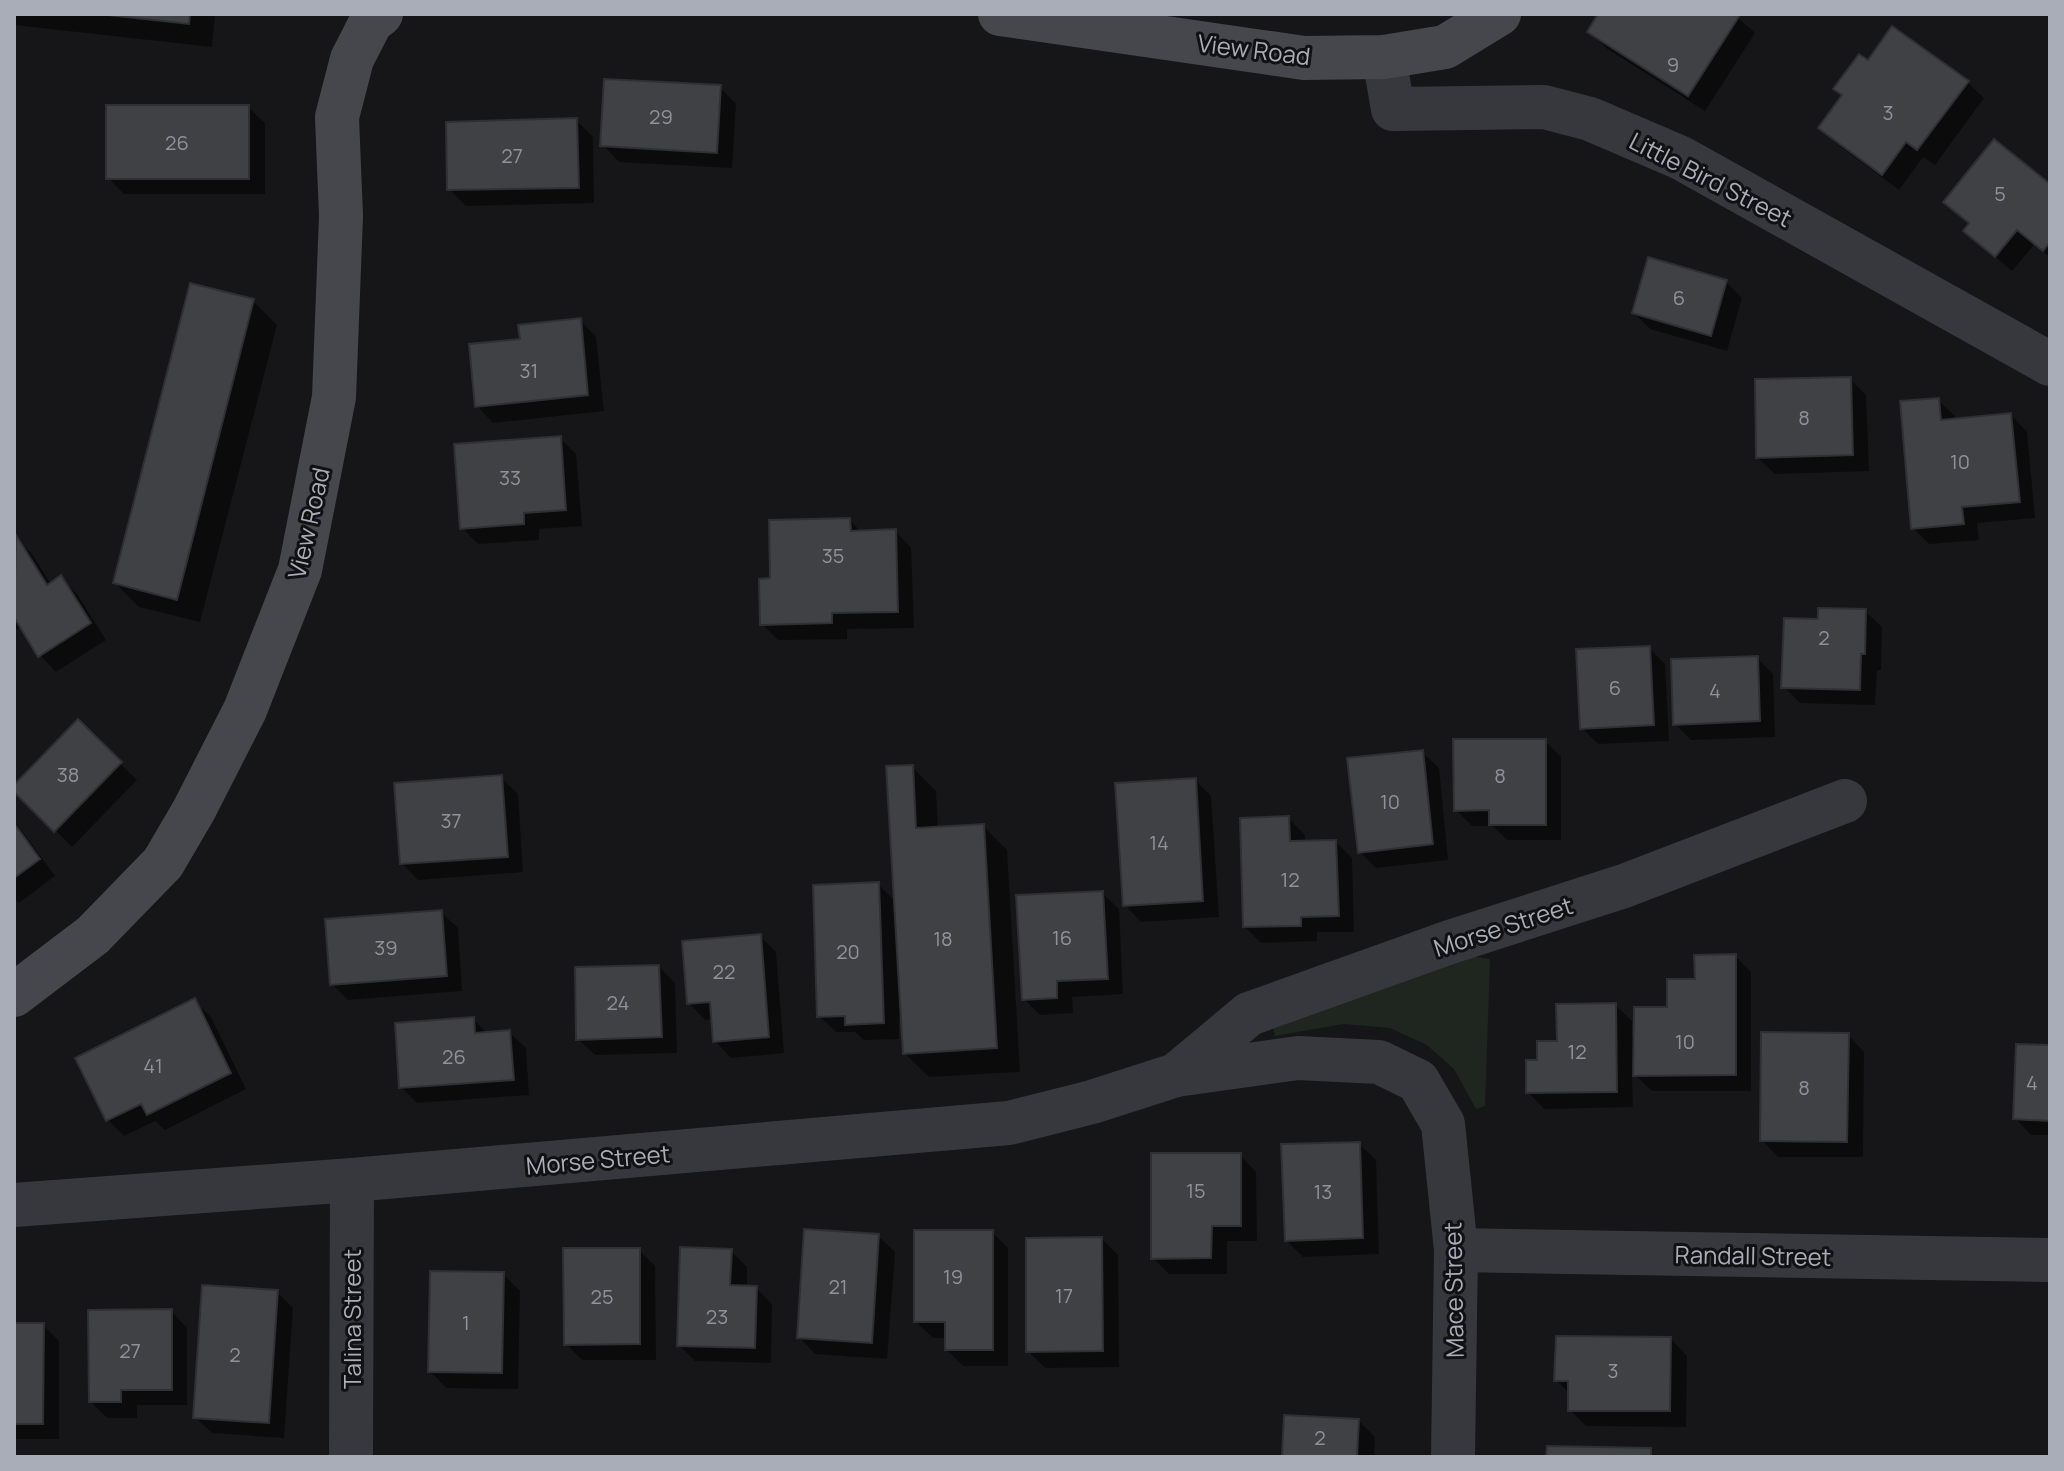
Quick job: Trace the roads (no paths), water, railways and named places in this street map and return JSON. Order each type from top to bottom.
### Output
[{"type":"street","name":"View Road","points":[[14,995],[93,935],[163,863],[245,710],[300,570],[334,397],[336,278],[341,216],[337,117],[352,59],[371,22],[381,14]]},
{"type":"street","name":"View Road","points":[[1000,14],[1304,58],[1384,57],[1445,47],[1499,14]]},
{"type":"street","name":"Little Bird Street","points":[[1384,57],[1393,109],[1544,107],[1590,119],[1681,158],[2050,364]]},
{"type":"street","name":"Morse Street","points":[[1176,1075],[1249,1014],[1450,942],[1624,886],[1845,801]]},
{"type":"street","name":"Morse Street","points":[[14,1205],[352,1180],[1009,1123],[1092,1102],[1176,1075],[1298,1058],[1379,1062],[1418,1081],[1443,1124]]},
{"type":"street","name":"Mace Street","points":[[1443,1124],[1456,1250],[1453,1457]]},
{"type":"street","name":"Talina Street","points":[[351,1457],[352,1180]]},
{"type":"street","name":"Randall Street","points":[[1456,1250],[2050,1260]]}]
